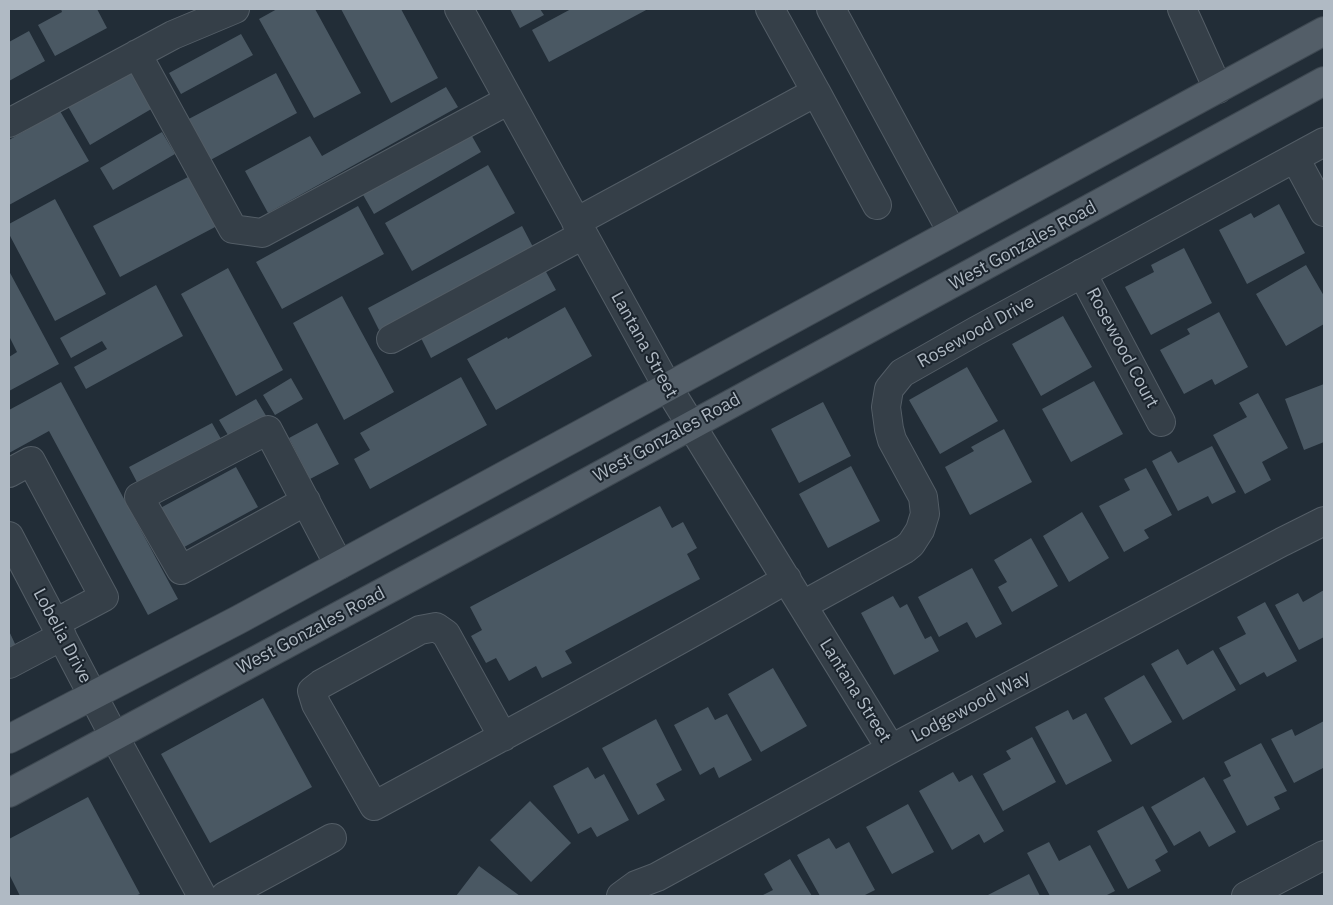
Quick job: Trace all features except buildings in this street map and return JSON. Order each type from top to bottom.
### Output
[{"type":"main road","points":[[9,739],[238,620],[1324,31]]},
{"type":"main road","name":"West Gonzales Road","points":[[9,793],[547,504],[1324,81]]},
{"type":"street","points":[[9,123],[173,35],[236,9]]},
{"type":"street","name":"Lantana Street","points":[[459,9],[667,386],[891,749]]},
{"type":"street","points":[[770,9],[877,205]]},
{"type":"street","points":[[831,9],[952,232]]},
{"type":"street","points":[[1182,9],[1218,89]]},
{"type":"street","points":[[137,54],[233,229],[262,233],[509,100]]},
{"type":"street","points":[[391,339],[816,92]]},
{"type":"street","name":"Rosewood Drive","points":[[802,605],[905,549],[911,544],[920,530],[925,514],[923,498],[888,430],[886,407],[890,389],[902,373],[1324,142]]},
{"type":"street","points":[[1295,158],[1324,212]]},
{"type":"street","name":"Rosewood Court","points":[[1082,273],[1161,422]]},
{"type":"street","points":[[306,501],[181,570],[139,497],[268,430],[340,564]]},
{"type":"street","points":[[9,473],[31,461],[104,597],[9,664]]},
{"type":"street","name":"Lodgewood Way","points":[[621,896],[636,885],[657,877],[891,749],[1324,521]]},
{"type":"street","name":"Lobelia Drive","points":[[9,536],[114,736],[202,896]]},
{"type":"street","points":[[503,737],[446,634],[436,627],[420,630],[321,684],[312,691],[316,704],[374,806],[503,737],[687,636],[786,579]]},
{"type":"street","points":[[225,896],[332,838]]},
{"type":"street","points":[[1246,896],[1324,855]]}]
